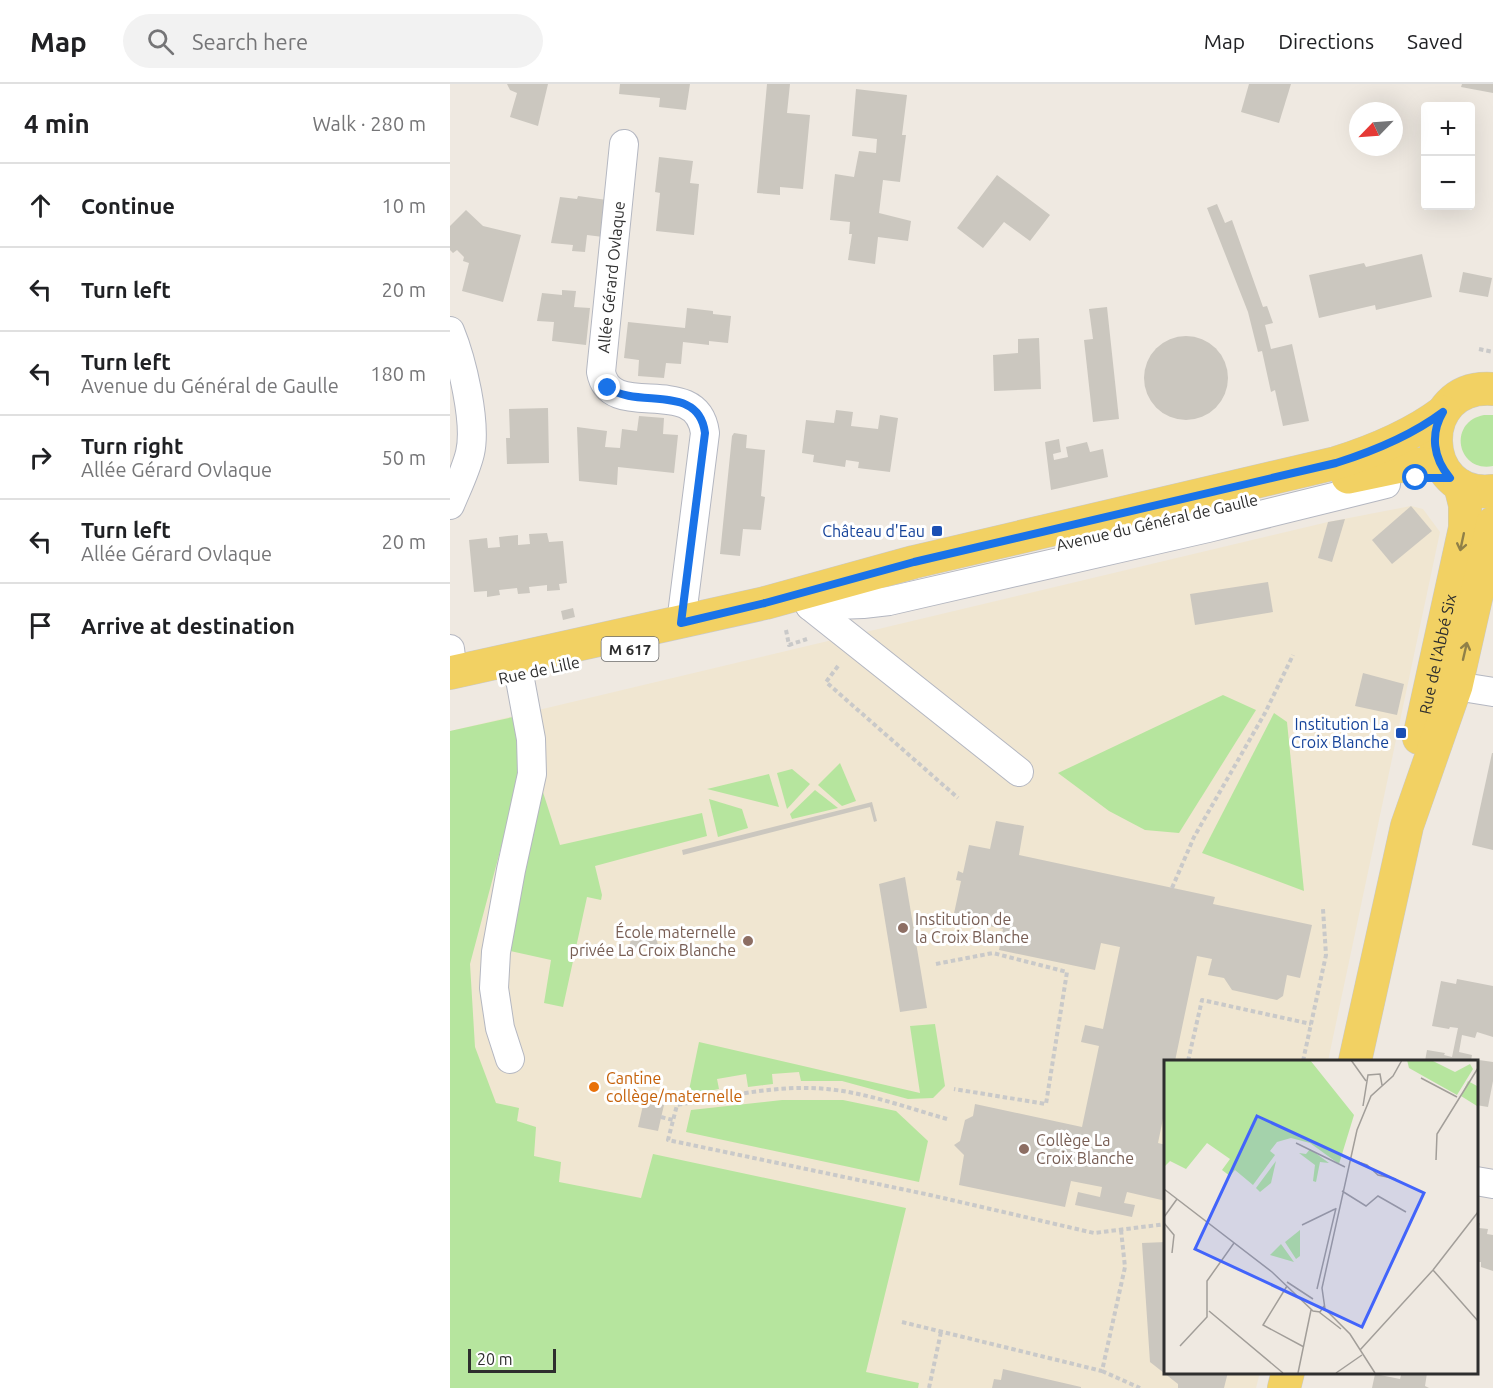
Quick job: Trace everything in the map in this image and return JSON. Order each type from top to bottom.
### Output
[{"type":"main road","name":"Avenue du Général de Gaulle","points":[[451,671],[681,623],[765,603],[914,562],[1336,463],[1412,433],[1443,412],[1456,398],[1483,390],[1486,357]]},
{"type":"main road","name":"Rue de l'Abbé Six","points":[[1355,1060],[1407,826],[1419,734],[1465,528],[1465,505],[1436,451],[1435,436],[1438,421],[1443,412]]},
{"type":"main road","name":"Avenue du Général de Gaulle","points":[[873,588],[1374,471],[1419,464],[1451,476],[1477,491],[1493,491]]},
{"type":"main road","name":"Rue de l'Abbé Six","points":[[1407,826],[1456,686],[1493,523]]},
{"type":"main road","name":"Rue de Lille","points":[[451,671],[519,674],[802,619],[873,588]]},
{"type":"main road","points":[[1284,1388],[1288,1373]]},
{"type":"street","name":"Allée Gérard Ovlaque","points":[[624,144],[601,372],[603,382],[615,393],[683,402],[699,413],[704,423],[705,433],[681,623]]},
{"type":"street","points":[[450,331],[465,375],[472,438],[470,454],[450,505]]},
{"type":"street","points":[[802,619],[1197,530],[1383,485],[1426,477],[1451,476]]},
{"type":"street","points":[[802,619],[1019,772]]},
{"type":"street","points":[[510,1059],[500,1028],[494,988],[496,952],[532,774],[531,739],[519,674]]},
{"type":"street","points":[[1456,686],[1493,692]]},
{"type":"street","points":[[1478,1180],[1493,1184]]},
{"type":"path","points":[[1486,357],[1493,352]]},
{"type":"path","points":[[802,619],[789,645],[802,619]]},
{"type":"path","points":[[1172,888],[1194,837],[1265,713],[1293,655]]},
{"type":"path","points":[[841,661],[826,682],[958,798]]},
{"type":"path","points":[[1303,1060],[1326,955],[1323,909]]},
{"type":"path","points":[[936,964],[993,953],[1067,972],[1047,1104],[954,1089]]},
{"type":"path","points":[[1188,1060],[1202,1000],[1311,1024]]},
{"type":"path","points":[[947,1119],[886,1101],[827,1089],[771,1089],[677,1105],[668,1140],[930,1195],[1094,1233],[1164,1224]]},
{"type":"path","points":[[662,1117],[673,1119]]},
{"type":"path","points":[[1102,1371],[1125,1267],[1121,1230]]},
{"type":"path","points":[[902,1322],[1102,1371],[1140,1388]]},
{"type":"path","points":[[929,1388],[941,1332]]},
{"type":"shaded area","name":"Institution de la Croix Blanche","points":[[1411,506],[1423,509],[1440,532],[1328,1060],[1164,1060],[1164,1373],[1260,1373],[1256,1388],[450,1388],[450,731],[1328,522]]},
{"type":"green space","points":[[1493,415],[1493,466],[1481,466],[1471,462],[1461,446],[1461,436],[1465,427],[1472,419]]},
{"type":"green space","points":[[1223,695],[1256,710],[1179,833],[1145,830],[1109,811],[1058,773]]},
{"type":"green space","points":[[1274,713],[1287,722],[1304,891],[1202,853]]},
{"type":"green space","points":[[513,717],[521,772],[470,964],[475,1047],[496,1103],[519,1108],[517,1121],[536,1127],[534,1156],[561,1162],[559,1182],[641,1198],[653,1154],[906,1208],[866,1372],[919,1383],[918,1388],[450,1388],[450,731]]},
{"type":"green space","points":[[840,763],[856,801],[842,806],[818,785]]},
{"type":"green space","points":[[792,769],[810,784],[787,809],[777,773]]},
{"type":"green space","points":[[769,774],[779,807],[707,789]]},
{"type":"green space","points":[[540,783],[560,845],[702,813],[707,836],[595,866],[602,895],[601,900],[587,897],[563,1007],[544,1003],[551,960],[506,950]]},
{"type":"green space","points":[[815,790],[838,808],[792,819],[790,814]]},
{"type":"green space","points":[[709,799],[742,809],[748,828],[718,837]]},
{"type":"green space","points":[[935,1024],[945,1086],[933,1098],[908,1099],[842,1081],[801,1081],[799,1072],[772,1074],[773,1084],[748,1087],[746,1074],[717,1079],[719,1089],[688,1095],[699,1042],[920,1093],[910,1026]]},
{"type":"green space","points":[[782,1100],[843,1100],[896,1111],[928,1141],[919,1182],[686,1132],[691,1110]]},
{"type":"building","points":[[507,84],[548,84],[538,126],[510,117],[517,93],[510,90]]},
{"type":"building","points":[[620,84],[690,84],[686,110],[659,107],[660,98],[619,94]]},
{"type":"building","points":[[767,84],[790,84],[787,113],[810,115],[803,189],[780,187],[780,195],[757,193]]},
{"type":"building","points":[[1249,84],[1291,84],[1279,123],[1241,112]]},
{"type":"building","points":[[1462,84],[1493,84],[1493,93],[1461,87]]},
{"type":"building","points":[[856,89],[907,95],[902,135],[906,135],[900,182],[883,180],[879,213],[911,221],[908,241],[878,237],[875,264],[848,260],[852,234],[849,234],[850,222],[830,220],[835,174],[854,177],[859,151],[876,153],[877,139],[852,136]]},
{"type":"building","points":[[659,157],[693,161],[690,183],[699,184],[694,235],[656,231],[660,193],[655,192]]},
{"type":"building","points":[[997,175],[1050,215],[1030,241],[1004,222],[983,248],[957,228]]},
{"type":"building","points":[[578,196],[607,200],[603,237],[587,235],[585,252],[572,251],[573,245],[551,243],[560,197],[577,199]]},
{"type":"building","points":[[1217,204],[1225,223],[1232,220],[1263,307],[1267,306],[1273,323],[1265,325],[1271,349],[1292,344],[1309,421],[1283,426],[1275,390],[1271,392],[1262,351],[1258,352],[1248,312],[1207,208]]},
{"type":"building","points":[[466,210],[483,226],[521,235],[503,302],[462,291],[469,263],[463,261],[464,257],[457,250],[453,253],[450,250],[450,226]]},
{"type":"building","points":[[1422,254],[1432,297],[1376,310],[1375,305],[1319,318],[1309,275],[1364,263],[1366,267]]},
{"type":"building","points":[[1463,272],[1492,278],[1488,297],[1459,292]]},
{"type":"building","points":[[562,290],[576,291],[574,307],[590,308],[586,345],[552,341],[554,322],[537,321],[542,293],[562,295]]},
{"type":"building","points":[[1107,307],[1119,419],[1093,422],[1084,340],[1093,339],[1089,309]]},
{"type":"building","points":[[687,308],[731,316],[728,343],[709,341],[709,345],[683,342],[681,364],[666,363],[664,378],[638,376],[639,360],[624,358],[628,322],[685,328]]},
{"type":"building","points":[[1186,336],[1202,339],[1216,348],[1225,362],[1228,378],[1225,394],[1216,408],[1202,417],[1186,420],[1170,417],[1156,408],[1147,394],[1144,378],[1147,362],[1156,348],[1170,339]]},
{"type":"building","points":[[1039,338],[1041,389],[994,391],[993,355],[1018,353],[1018,339]]},
{"type":"building","points":[[548,408],[549,463],[507,464],[506,438],[510,438],[509,409]]},
{"type":"building","points":[[836,410],[853,412],[851,426],[878,429],[880,415],[898,418],[890,472],[858,468],[859,462],[846,460],[845,467],[813,462],[814,455],[802,453],[806,420],[834,423]]},
{"type":"building","points":[[639,416],[664,418],[663,434],[678,435],[674,473],[618,467],[617,485],[579,481],[577,427],[607,431],[605,447],[620,448],[622,429],[637,431]]},
{"type":"building","points":[[734,433],[747,435],[746,448],[765,450],[761,496],[765,497],[761,530],[743,529],[740,556],[720,554]]},
{"type":"building","points":[[1059,439],[1061,452],[1053,454],[1054,460],[1068,457],[1066,447],[1087,442],[1090,452],[1103,449],[1108,477],[1051,490],[1045,442]]},
{"type":"building","points":[[1411,506],[1432,531],[1392,564],[1372,540]]},
{"type":"building","points":[[1345,519],[1332,562],[1318,558],[1328,522]]},
{"type":"building","points":[[547,533],[549,542],[563,541],[567,583],[559,584],[560,590],[547,591],[547,585],[529,587],[530,593],[518,594],[517,588],[499,590],[500,595],[487,597],[487,591],[474,592],[469,540],[487,538],[488,548],[500,547],[499,537],[518,535],[518,545],[530,544],[529,534]]},
{"type":"building","points":[[1268,582],[1273,612],[1195,625],[1190,594]]},
{"type":"building","points":[[573,608],[575,617],[563,620],[561,611]]},
{"type":"building","points":[[1363,673],[1404,684],[1397,715],[1355,706]]},
{"type":"building","points":[[1493,753],[1493,850],[1472,845]]},
{"type":"building","points":[[872,802],[877,821],[874,822],[870,807],[683,855],[682,850]]},
{"type":"building","name":"Institution de la Croix Blanche","points":[[996,821],[1024,826],[1019,855],[1215,897],[1213,904],[1312,925],[1300,978],[1287,975],[1283,996],[1277,1000],[1232,990],[1224,978],[1208,975],[1212,959],[1197,956],[1175,1060],[1164,1060],[1164,1114],[1158,1143],[1164,1144],[1164,1201],[1127,1192],[1124,1203],[1135,1205],[1132,1217],[1075,1205],[1078,1192],[1100,1197],[1102,1187],[1071,1181],[1065,1207],[959,1185],[964,1155],[954,1145],[960,1141],[965,1120],[973,1116],[975,1104],[1082,1127],[1099,1046],[1081,1042],[1085,1025],[1103,1029],[1120,947],[1101,943],[1095,970],[999,950],[1003,929],[953,918],[961,881],[956,880],[958,871],[963,873],[969,845],[990,849]]},
{"type":"building","points":[[905,877],[927,1008],[900,1012],[879,884]]},
{"type":"building","points":[[655,933],[658,945],[628,953],[631,939]]},
{"type":"building","points":[[1457,979],[1493,986],[1493,1037],[1477,1032],[1475,1038],[1462,1035],[1459,1052],[1472,1055],[1471,1060],[1425,1060],[1427,1050],[1445,1053],[1444,1055],[1452,1057],[1458,1028],[1432,1026],[1441,981],[1456,984]]},
{"type":"building","points":[[1479,1060],[1493,1062],[1493,1081],[1488,1107],[1478,1105]]},
{"type":"building","points":[[644,1101],[664,1105],[658,1131],[638,1127]]},
{"type":"building","points":[[1478,1223],[1480,1223],[1479,1228],[1488,1229],[1487,1234],[1493,1235],[1493,1271],[1481,1267],[1481,1262],[1478,1262]]},
{"type":"building","points":[[1164,1242],[1164,1373],[1150,1362],[1142,1243]]},
{"type":"building","points":[[1003,1369],[1081,1388],[992,1388],[994,1379],[1001,1380]]},
{"type":"building","points":[[1164,1373],[1228,1373],[1224,1388],[1178,1388],[1178,1384]]},
{"type":"building","points":[[1402,1373],[1427,1373],[1425,1386],[1429,1388],[1372,1388],[1375,1374],[1400,1379]]},
{"type":"place","name":"Château d'Eau","points":[[937,531]]},
{"type":"place","name":"Institution La Croix Blanche","points":[[1401,733]]},
{"type":"place","name":"Institution de la Croix Blanche","points":[[903,928]]},
{"type":"place","name":"École maternelle privée La Croix Blanche","points":[[748,941]]},
{"type":"place","name":"Cantine collège/maternelle","points":[[594,1087]]},
{"type":"place","name":"Collège La Croix Blanche","points":[[1024,1149]]},
{"type":"route","points":[[608,388],[626,396],[683,402],[699,413],[704,423],[705,433],[681,623],[765,603],[914,562],[1336,463],[1412,433],[1443,412],[1438,421],[1435,446],[1439,461],[1450,478],[1416,478]]}]
